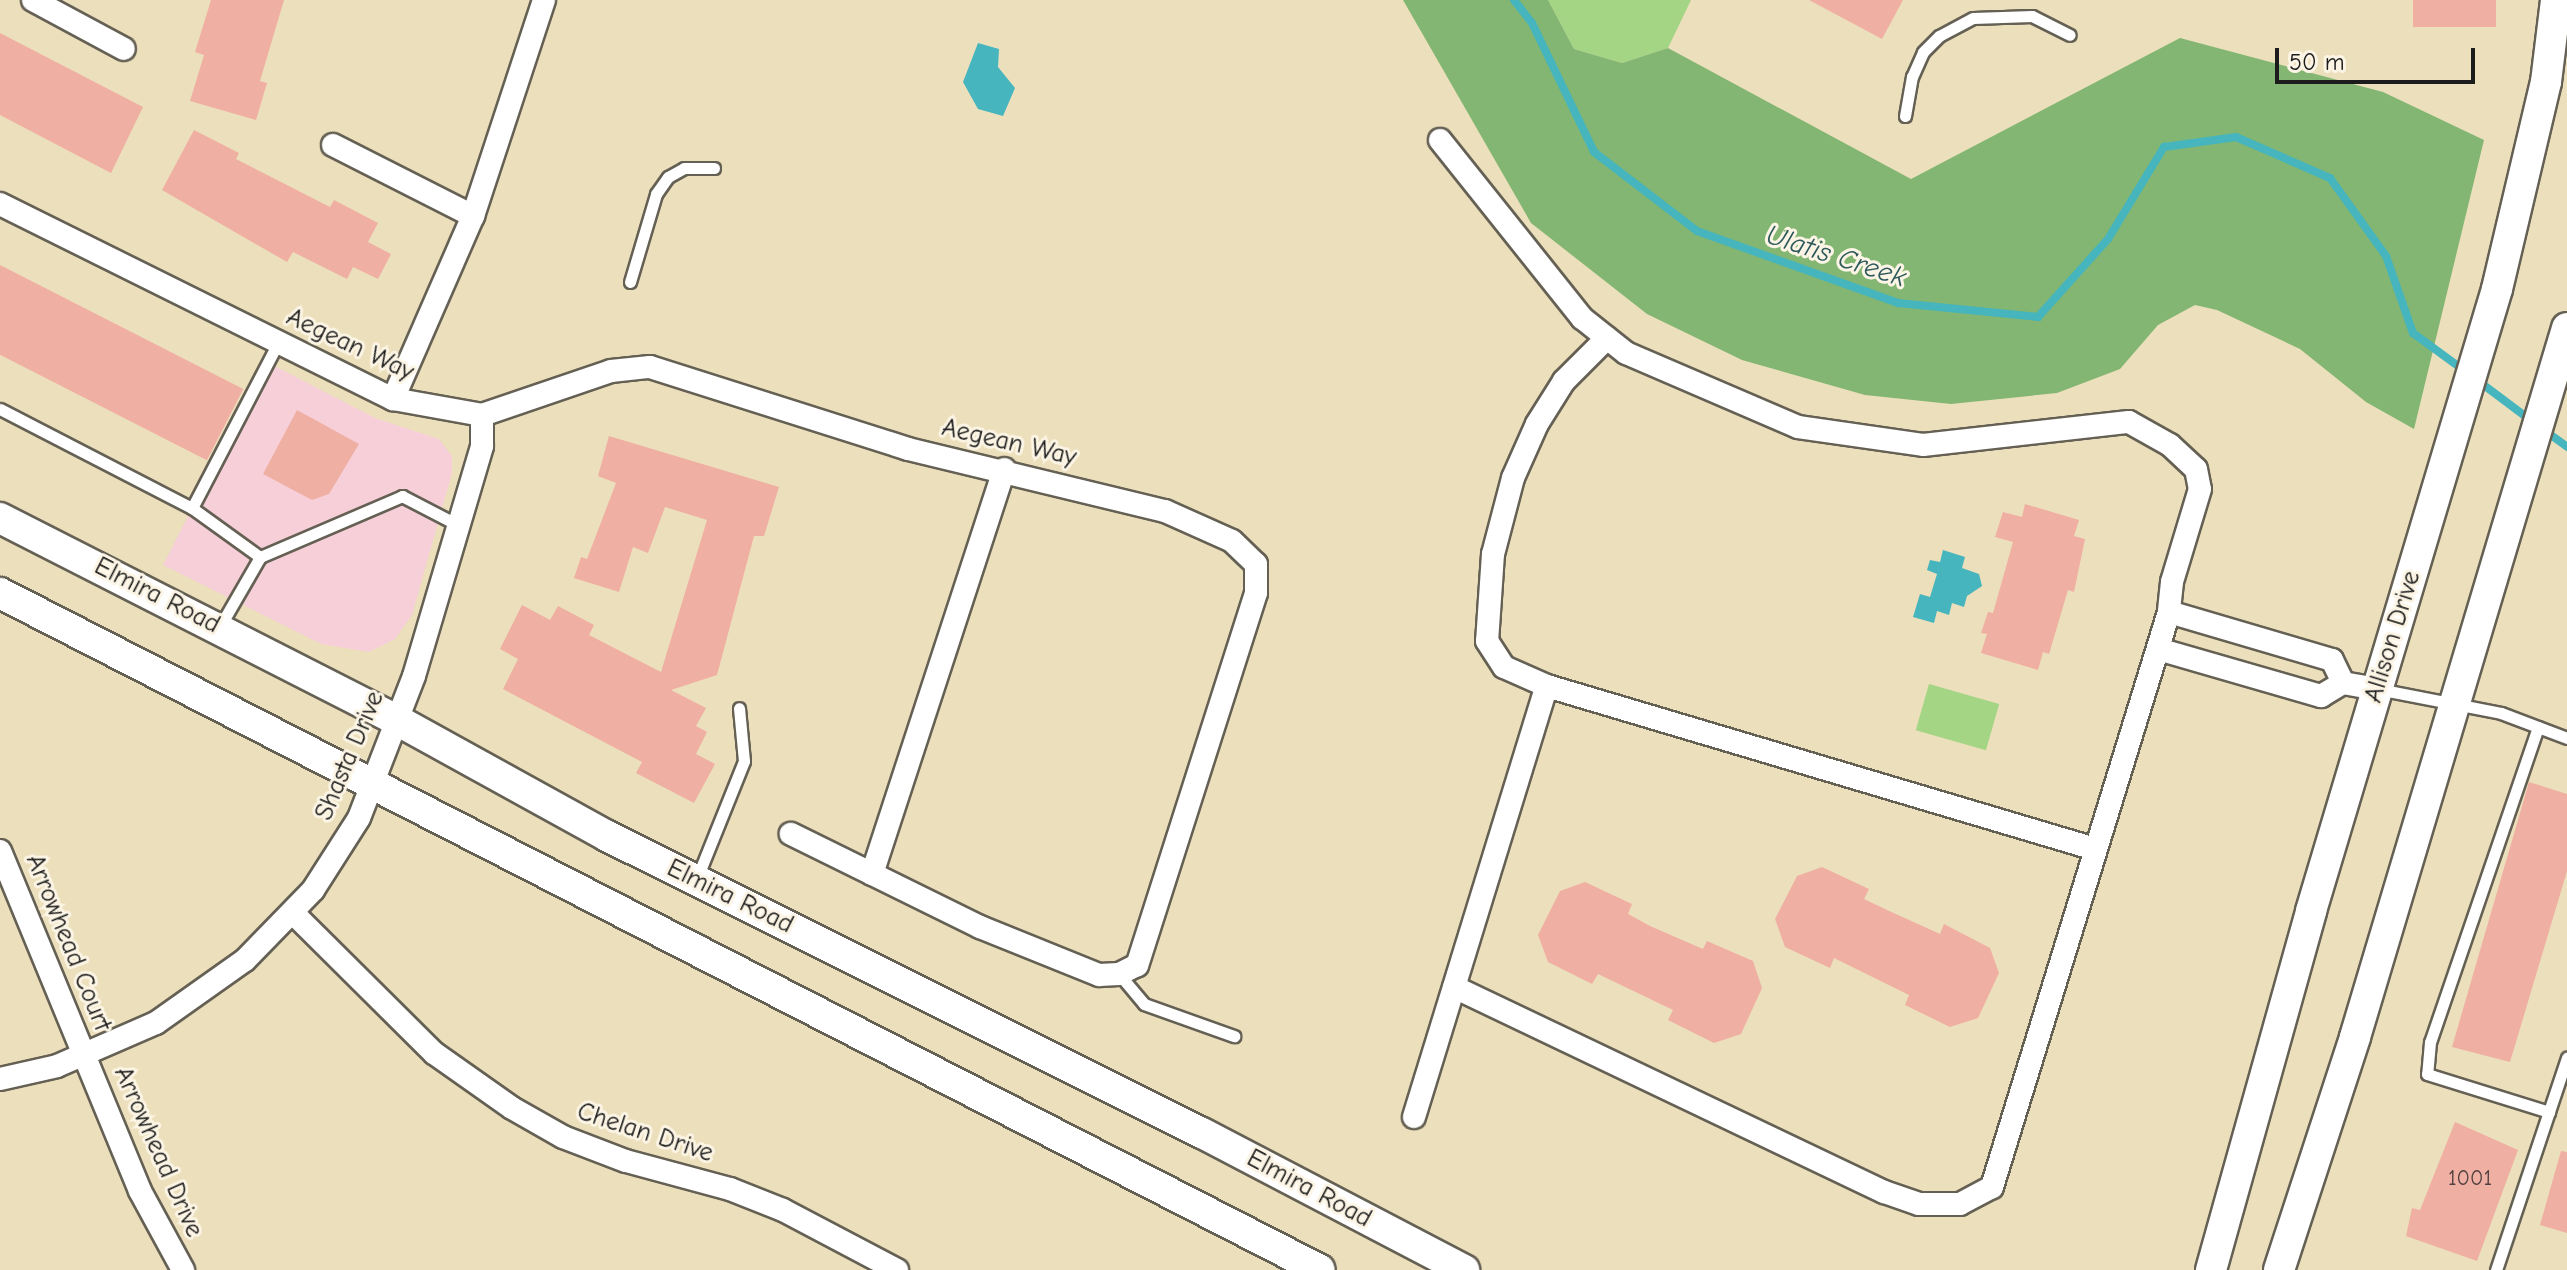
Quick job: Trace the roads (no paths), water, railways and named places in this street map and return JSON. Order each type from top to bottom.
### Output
[{"type":"main road","name":"Allison Drive","points":[[2211,1270],[2377,689],[2497,289],[2546,82],[2556,0]]},
{"type":"main road","points":[[2279,1270],[2454,706],[2564,338]]},
{"type":"main road","name":"Elmira Road","points":[[0,518],[395,719],[696,880],[1464,1270]]},
{"type":"main road","points":[[0,593],[371,786],[1320,1270]]},
{"type":"street","points":[[33,0],[124,49]]},
{"type":"street","points":[[393,399],[473,216],[544,0]]},
{"type":"street","points":[[1440,140],[1582,318],[1607,338],[1651,364],[1798,427],[1923,445],[2129,422],[2170,445],[2196,469],[2200,489],[2172,582],[2169,612],[2158,649],[2095,849],[2018,1118],[1992,1187],[1960,1204],[1919,1204],[1884,1192],[1454,987]]},
{"type":"street","points":[[333,145],[473,216]]},
{"type":"street","name":"Aegean Way","points":[[0,204],[393,399],[482,415],[611,371],[650,367],[908,449],[1004,469],[1165,511],[1232,541],[1256,564],[1256,593],[1155,922],[1137,965],[1119,974]]},
{"type":"street","points":[[1607,338],[1564,381],[1537,424],[1513,478],[1493,554],[1487,641],[1504,667],[1547,686],[2095,849]]},
{"type":"street","name":"Shasta Drive","points":[[0,1079],[84,1056],[156,1023],[206,991],[293,913],[359,818],[417,667],[482,446],[482,415]]},
{"type":"street","points":[[872,874],[1004,469]]},
{"type":"street","points":[[2169,612],[2332,660],[2343,683]]},
{"type":"street","points":[[2158,649],[2321,696],[2343,683],[2377,689]]},
{"type":"street","points":[[1414,1117],[1547,686]]},
{"type":"street","points":[[791,834],[1046,954],[1099,975],[1119,974]]},
{"type":"street","name":"Arrowhead Court","points":[[0,851],[84,1056]]},
{"type":"street","name":"Chelan Drive","points":[[293,913],[434,1053],[512,1108],[563,1137],[626,1161],[730,1189],[783,1210],[897,1270]]},
{"type":"street","name":"Arrowhead Drive","points":[[84,1056],[140,1191],[181,1269]]},
{"type":"lane","points":[[1905,116],[1912,77],[1923,52],[1939,36],[1973,18],[2032,16],[2070,35]]},
{"type":"lane","points":[[630,282],[656,194],[668,177],[684,168],[714,168]]},
{"type":"lane","points":[[192,508],[278,343]]},
{"type":"lane","points":[[0,409],[192,508],[260,557]]},
{"type":"lane","points":[[219,628],[260,557],[402,496],[458,525]]},
{"type":"lane","points":[[2377,689],[2501,713],[2567,738]]},
{"type":"lane","points":[[696,880],[744,761],[739,708]]},
{"type":"lane","points":[[2538,727],[2517,776],[2430,1042],[2427,1074],[2549,1112]]},
{"type":"lane","points":[[1119,974],[1144,1004],[1234,1036]]},
{"type":"lane","points":[[2496,1270],[2567,1058]]},
{"type":"water","points":[[978,43],[999,49],[998,67],[1015,88],[1003,116],[978,109],[963,82]]},
{"type":"water","points":[[1943,550],[1965,557],[1962,568],[1979,574],[1982,586],[1967,596],[1964,607],[1952,603],[1949,615],[1937,611],[1934,623],[1913,617],[1920,594],[1930,597],[1937,574],[1927,570],[1930,560],[1940,562]]},
{"type":"waterway","name":"Ulatis Creek","points":[[1514,0],[1532,23],[1594,152],[1697,231],[1898,303],[2038,317],[2108,239],[2164,147],[2236,137],[2330,178],[2386,256],[2413,333],[2466,372]]},
{"type":"waterway","name":"Ulatis Creek","points":[[2477,380],[2533,422]]},
{"type":"waterway","name":"Ulatis Creek","points":[[2544,430],[2567,447]]}]
